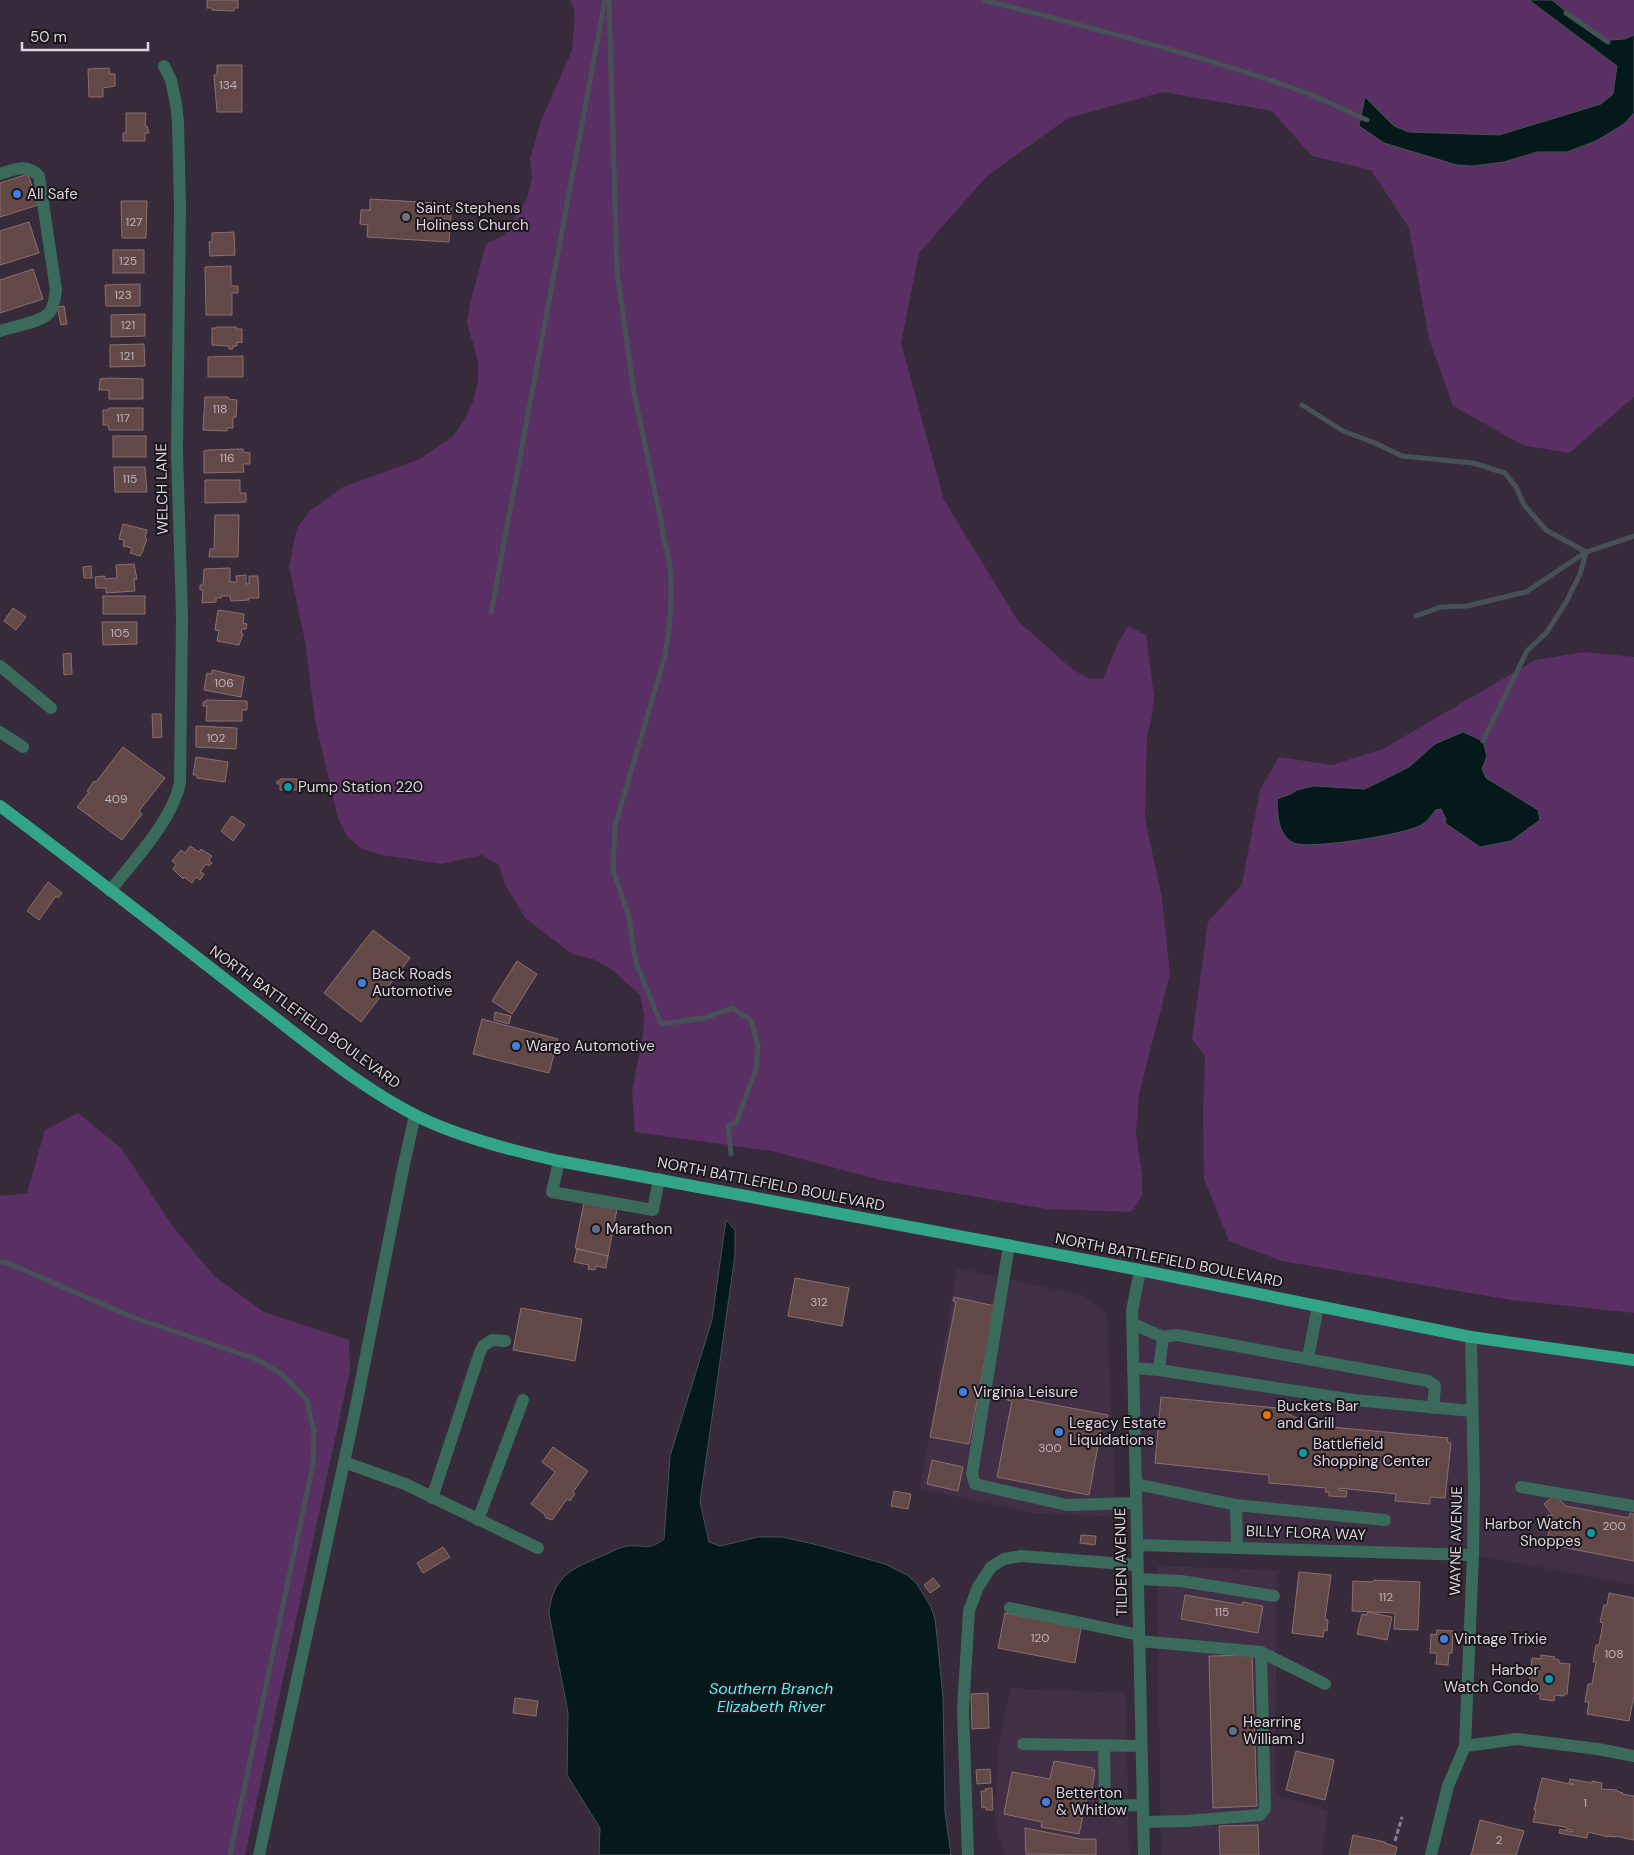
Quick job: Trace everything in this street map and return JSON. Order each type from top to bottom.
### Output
[{"type":"main road","name":"NORTH BATTLEFIELD BOULEVARD","points":[[0,806],[373,1091],[415,1115],[471,1138],[503,1148],[559,1161],[1140,1270],[1470,1336],[1634,1360]]},
{"type":"street","name":"WELCH LANE","points":[[110,891],[169,813],[178,796],[180,783],[182,617],[177,452],[180,207],[176,104],[171,80],[164,66]]},
{"type":"street","points":[[0,174],[22,167],[34,170],[39,176],[56,290],[49,312],[42,318],[0,331]]},
{"type":"street","points":[[0,666],[51,708]]},
{"type":"street","points":[[0,732],[22,747]]},
{"type":"street","points":[[259,1855],[344,1462],[415,1115]]},
{"type":"street","points":[[559,1161],[552,1192],[653,1210],[659,1179]]},
{"type":"street","points":[[1009,1245],[972,1474],[975,1484],[1067,1505],[1136,1503]]},
{"type":"street","name":"TILDEN AVENUE","points":[[1140,1270],[1132,1311],[1132,1324],[1144,1855]]},
{"type":"street","points":[[1308,1358],[1318,1306]]},
{"type":"street","points":[[1132,1324],[1163,1338],[1176,1335],[1428,1381],[1436,1386],[1433,1408]]},
{"type":"street","name":"WAYNE AVENUE","points":[[1465,1746],[1474,1487],[1470,1336]]},
{"type":"street","points":[[1159,1370],[1163,1338]]},
{"type":"street","points":[[432,1498],[480,1352],[483,1346],[492,1340],[505,1341]]},
{"type":"street","points":[[1133,1368],[1159,1370],[1354,1400],[1472,1411]]},
{"type":"street","points":[[478,1520],[523,1400]]},
{"type":"street","points":[[344,1462],[404,1484],[538,1548]]},
{"type":"street","points":[[1136,1484],[1236,1505],[1385,1520]]},
{"type":"street","points":[[1521,1487],[1634,1506]]},
{"type":"street","points":[[1236,1505],[1237,1547]]},
{"type":"street","name":"BILLY FLORA WAY","points":[[1137,1545],[1473,1555]]},
{"type":"street","points":[[968,1855],[963,1710],[969,1611],[978,1587],[991,1566],[1004,1559],[1021,1556],[1137,1565]]},
{"type":"street","points":[[1138,1579],[1180,1581],[1274,1596]]},
{"type":"street","points":[[1010,1608],[1139,1638],[1261,1652],[1326,1684]]},
{"type":"street","points":[[1143,1822],[1260,1815],[1266,1809],[1261,1652]]},
{"type":"street","points":[[1431,1855],[1448,1786],[1465,1746],[1517,1739],[1598,1749],[1634,1756]]},
{"type":"street","points":[[1023,1744],[1141,1746]]},
{"type":"street","points":[[1104,1745],[1105,1806],[1143,1805]]},
{"type":"path","points":[[1395,1841],[1402,1817]]},
{"type":"shaded area","points":[[570,0],[1529,0],[1617,66],[1613,94],[1601,104],[1499,135],[1409,132],[1394,126],[1366,97],[1359,126],[1504,162],[1537,152],[1567,152],[1623,124],[1634,113],[1634,397],[1569,453],[1523,445],[1453,406],[1429,339],[1409,228],[1371,170],[1312,156],[1272,111],[1163,92],[1068,118],[987,176],[919,253],[901,343],[944,500],[1018,621],[1072,669],[1090,679],[1103,679],[1118,643],[1128,626],[1146,635],[1154,696],[1147,736],[1145,819],[1162,898],[1170,974],[1139,1094],[1136,1134],[1142,1175],[1142,1196],[1131,1212],[1047,1209],[884,1181],[772,1151],[635,1132],[632,1092],[643,1034],[644,1014],[640,995],[610,968],[593,959],[572,954],[525,918],[505,884],[499,865],[482,855],[442,864],[382,855],[362,849],[347,836],[338,818],[315,720],[305,641],[289,566],[297,528],[310,511],[343,487],[420,459],[453,436],[465,419],[473,401],[478,381],[478,361],[467,323],[470,303],[486,244],[504,235],[527,198],[532,178],[530,159],[541,121],[572,50],[575,11]]},
{"type":"shaded area","points":[[1552,0],[1634,0],[1634,35],[1611,40],[1596,35]]},
{"type":"shaded area","points":[[1585,652],[1634,657],[1634,1313],[1511,1300],[1282,1261],[1229,1241],[1204,1179],[1203,1113],[1205,1056],[1192,1039],[1208,922],[1242,884],[1260,790],[1279,757],[1332,765],[1383,749],[1535,660]],"holes":[[[1435,744],[1487,756],[1482,769],[1486,778],[1538,810],[1446,819],[1441,809],[1277,799],[1313,786],[1365,789],[1409,767]]]},
{"type":"shaded area","points":[[78,1113],[122,1149],[174,1228],[215,1277],[264,1312],[349,1340],[350,1370],[245,1855],[0,1855],[0,1195],[27,1193],[45,1130]]},
{"type":"shaded area","points":[[957,1268],[1082,1295],[1107,1314],[1116,1517],[1034,1513],[920,1489]]},
{"type":"shaded area","points":[[1140,1270],[1471,1337],[1634,1358],[1634,1585],[1473,1555],[1137,1545],[1132,1311]]},
{"type":"shaded area","points":[[1157,1566],[1277,1570],[1275,1795],[1328,1810],[1322,1855],[1161,1855]]},
{"type":"shaded area","points":[[1011,1688],[1126,1693],[1129,1855],[1004,1855],[997,1830],[995,1807],[1000,1735]]},
{"type":"water","points":[[1529,0],[1552,0],[1595,35],[1610,40],[1625,39],[1634,35],[1634,113],[1624,124],[1596,141],[1567,152],[1537,152],[1504,162],[1473,166],[1457,165],[1384,143],[1359,126],[1365,97],[1394,126],[1409,132],[1499,135],[1601,104],[1613,94],[1617,66]]},
{"type":"water","points":[[1463,732],[1483,741],[1487,756],[1482,769],[1486,778],[1538,810],[1540,820],[1511,841],[1480,847],[1445,823],[1446,819],[1441,809],[1436,810],[1425,823],[1414,828],[1338,843],[1303,845],[1294,843],[1281,830],[1277,799],[1297,790],[1313,786],[1365,789],[1409,767],[1435,744]]},
{"type":"water","name":"Southern Branch Elizabeth River","points":[[726,1220],[735,1230],[735,1255],[700,1502],[709,1542],[720,1546],[758,1537],[782,1537],[885,1564],[907,1575],[917,1584],[931,1607],[935,1619],[943,1698],[945,1812],[951,1855],[599,1855],[600,1828],[567,1775],[568,1713],[549,1614],[551,1601],[559,1583],[572,1570],[581,1565],[621,1548],[628,1546],[646,1547],[664,1539],[670,1456],[712,1320]]},
{"type":"building","points":[[207,0],[238,0],[238,8],[234,8],[234,11],[212,10],[212,8],[207,8]]},
{"type":"building","points":[[217,65],[242,65],[242,112],[217,112],[214,75],[217,75]]},
{"type":"building","points":[[109,68],[110,74],[115,74],[115,86],[103,88],[103,97],[89,97],[88,69]]},
{"type":"building","points":[[126,113],[146,113],[145,126],[147,126],[149,133],[145,133],[145,141],[123,141],[123,133],[126,133]]},
{"type":"building","name":"All Safe","points":[[28,174],[38,205],[0,217],[0,183]]},
{"type":"building","name":"Saint Stephens Holiness Church","points":[[370,199],[452,204],[449,242],[367,237],[368,225],[360,224],[361,210],[370,210]]},
{"type":"building","points":[[121,201],[147,201],[146,238],[122,238]]},
{"type":"building","points":[[29,222],[39,253],[0,265],[0,231]]},
{"type":"building","points":[[234,232],[235,255],[210,256],[209,242],[212,241],[212,233]]},
{"type":"building","points":[[113,250],[144,250],[144,273],[113,273]]},
{"type":"building","points":[[231,266],[231,286],[238,286],[238,293],[232,293],[232,315],[206,315],[205,267]]},
{"type":"building","points":[[33,269],[43,299],[0,313],[0,280]]},
{"type":"building","points":[[140,284],[140,306],[106,306],[105,285]]},
{"type":"building","points":[[64,306],[67,324],[61,325],[57,307]]},
{"type":"building","points":[[145,314],[145,336],[111,337],[111,315]]},
{"type":"building","points":[[236,327],[236,329],[242,329],[242,343],[237,342],[237,346],[233,346],[233,349],[229,349],[229,346],[212,345],[212,328]]},
{"type":"building","points":[[144,344],[145,366],[110,367],[110,345]]},
{"type":"building","points":[[243,356],[243,377],[208,377],[208,357]]},
{"type":"building","points":[[100,379],[143,379],[143,399],[109,399],[109,390],[99,390]]},
{"type":"building","points":[[205,397],[228,397],[228,399],[237,400],[236,417],[233,417],[233,428],[227,428],[227,431],[203,430]]},
{"type":"building","points":[[109,408],[143,408],[143,430],[109,430],[108,425],[103,425],[103,410],[108,410]]},
{"type":"building","points":[[113,436],[146,436],[146,457],[113,457]]},
{"type":"building","points":[[243,449],[243,452],[250,453],[250,464],[243,464],[244,472],[204,473],[204,451]]},
{"type":"building","points":[[114,467],[145,467],[147,492],[115,492]]},
{"type":"building","points":[[205,480],[240,480],[240,493],[246,493],[246,502],[205,503]]},
{"type":"building","points":[[215,515],[239,515],[238,557],[209,557],[210,549],[214,549]]},
{"type":"building","points":[[123,524],[147,530],[145,538],[147,539],[144,547],[142,547],[144,549],[140,556],[130,553],[132,548],[123,546],[124,540],[119,539]]},
{"type":"building","points":[[134,564],[137,579],[134,579],[135,591],[106,593],[106,588],[96,588],[95,577],[105,576],[105,579],[117,578],[116,565]]},
{"type":"building","points":[[91,566],[92,578],[84,578],[83,567]]},
{"type":"building","points":[[230,568],[230,582],[237,582],[236,576],[246,575],[246,584],[249,584],[249,576],[258,576],[259,598],[231,601],[230,596],[221,596],[221,598],[216,598],[216,602],[202,603],[203,590],[200,590],[200,585],[203,585],[204,569]]},
{"type":"building","points":[[103,596],[145,596],[145,614],[103,614]]},
{"type":"building","points":[[13,608],[26,617],[16,630],[4,621]]},
{"type":"building","points":[[218,610],[244,614],[243,623],[247,624],[246,629],[242,629],[241,633],[243,634],[239,645],[217,641],[219,631],[215,630]]},
{"type":"building","points":[[102,622],[137,622],[137,644],[103,645]]},
{"type":"building","points":[[71,653],[72,674],[64,675],[63,654]]},
{"type":"building","points":[[212,670],[244,677],[241,697],[204,690],[207,673],[212,674]]},
{"type":"building","points":[[206,700],[247,701],[247,710],[242,710],[242,721],[206,721],[207,706],[203,706],[203,702],[206,702]]},
{"type":"building","points":[[152,714],[161,714],[162,737],[153,738]]},
{"type":"building","points":[[196,726],[237,728],[236,749],[196,747]]},
{"type":"building","points":[[123,747],[165,778],[139,811],[142,814],[122,840],[77,807],[89,792],[87,791],[94,781],[96,782]]},
{"type":"building","points":[[196,757],[228,762],[225,782],[197,778],[197,775],[193,775]]},
{"type":"building","name":"Pump Station 220","points":[[280,779],[297,779],[297,790],[280,790],[280,784],[277,784],[277,781],[280,781]]},
{"type":"building","points":[[232,816],[245,825],[233,841],[221,831]]},
{"type":"building","points":[[190,846],[199,852],[201,849],[212,856],[209,860],[212,863],[209,866],[206,864],[200,872],[204,874],[200,880],[196,877],[192,883],[184,877],[183,879],[173,869],[176,864],[172,861],[181,850],[185,853]]},
{"type":"building","points":[[48,882],[62,893],[58,898],[56,896],[39,920],[27,911]]},
{"type":"building","name":"Back Roads Automotive","points":[[373,930],[410,958],[361,1022],[324,993]]},
{"type":"building","points":[[517,961],[537,974],[512,1014],[492,1001]]},
{"type":"building","points":[[495,1012],[511,1016],[509,1024],[494,1020]]},
{"type":"building","name":"Wargo Automotive","points":[[482,1019],[558,1039],[549,1073],[473,1054]]},
{"type":"building","name":"Marathon","points":[[584,1203],[617,1209],[608,1256],[575,1248]]},
{"type":"building","points":[[577,1249],[608,1256],[606,1268],[596,1266],[595,1270],[588,1269],[589,1265],[574,1262]]},
{"type":"building","points":[[795,1278],[849,1288],[842,1326],[788,1316]]},
{"type":"building","points":[[954,1297],[995,1306],[969,1444],[930,1437],[956,1302],[953,1301]]},
{"type":"building","points":[[521,1308],[582,1319],[575,1361],[513,1350]]},
{"type":"building","points":[[1008,1396],[1108,1415],[1107,1419],[1103,1418],[1089,1495],[997,1477],[1012,1401],[1007,1400]]},
{"type":"building","name":"Battlefield Shopping Center","points":[[1161,1397],[1277,1408],[1310,1425],[1448,1438],[1447,1442],[1451,1443],[1445,1498],[1430,1497],[1430,1504],[1395,1501],[1396,1494],[1339,1488],[1339,1490],[1347,1491],[1346,1497],[1329,1496],[1329,1492],[1325,1492],[1326,1488],[1269,1483],[1269,1475],[1155,1463]]},
{"type":"building","points":[[553,1447],[588,1471],[573,1492],[575,1494],[570,1501],[567,1499],[552,1520],[546,1518],[544,1514],[531,1504],[555,1472],[542,1462]]},
{"type":"building","points":[[932,1460],[963,1467],[958,1491],[927,1484]]},
{"type":"building","points":[[894,1491],[911,1494],[908,1509],[891,1506]]},
{"type":"building","name":"Harbor Watch Shoppes","points":[[1555,1495],[1566,1506],[1629,1518],[1630,1513],[1634,1514],[1634,1561],[1546,1544],[1551,1523],[1547,1523],[1548,1515],[1552,1516],[1552,1514],[1544,1504]]},
{"type":"building","points":[[1081,1535],[1096,1536],[1095,1545],[1080,1543]]},
{"type":"building","points":[[443,1547],[450,1557],[423,1573],[417,1563]]},
{"type":"building","points":[[1299,1572],[1331,1575],[1325,1619],[1328,1620],[1327,1631],[1324,1630],[1323,1637],[1292,1633]]},
{"type":"building","points":[[933,1578],[940,1586],[930,1593],[924,1585]]},
{"type":"building","points":[[1374,1580],[1420,1582],[1418,1630],[1394,1629],[1395,1613],[1352,1611],[1353,1581],[1373,1582]]},
{"type":"building","points":[[1609,1593],[1634,1598],[1634,1695],[1629,1721],[1587,1714],[1589,1702],[1585,1702],[1588,1684],[1592,1684],[1596,1662],[1593,1662],[1596,1645],[1599,1645],[1603,1623],[1600,1622],[1604,1605],[1607,1605]]},
{"type":"building","points":[[1185,1595],[1242,1605],[1243,1602],[1263,1606],[1258,1633],[1181,1619]]},
{"type":"building","points":[[1368,1612],[1392,1617],[1387,1640],[1357,1634],[1362,1614],[1367,1615]]},
{"type":"building","points":[[1005,1613],[1081,1628],[1075,1663],[998,1648]]},
{"type":"building","points":[[1437,1630],[1453,1631],[1452,1653],[1449,1653],[1448,1665],[1436,1664],[1437,1653],[1430,1653],[1431,1634],[1436,1635]]},
{"type":"building","name":"Hearring William J","points":[[1252,1655],[1257,1806],[1213,1808],[1209,1656]]},
{"type":"building","name":"Harbor Watch Condo","points":[[1541,1655],[1555,1657],[1554,1659],[1559,1660],[1559,1663],[1570,1664],[1567,1694],[1564,1694],[1564,1696],[1555,1695],[1554,1701],[1540,1699],[1540,1694],[1528,1693],[1532,1658],[1541,1659]]},
{"type":"building","points":[[988,1693],[989,1728],[972,1729],[971,1694]]},
{"type":"building","points":[[515,1698],[538,1701],[536,1716],[513,1713]]},
{"type":"building","points":[[1296,1751],[1334,1760],[1325,1800],[1286,1790]]},
{"type":"building","name":"Betterton & Whitlow","points":[[1054,1761],[1093,1768],[1092,1770],[1095,1770],[1092,1789],[1089,1788],[1079,1834],[1041,1827],[1042,1822],[1004,1814],[1012,1772],[1050,1779]]},
{"type":"building","points":[[990,1769],[991,1783],[977,1784],[976,1770]]},
{"type":"building","points":[[1542,1778],[1574,1785],[1569,1783],[1570,1779],[1592,1783],[1592,1781],[1602,1783],[1601,1789],[1617,1790],[1622,1794],[1634,1796],[1634,1840],[1588,1832],[1587,1838],[1559,1833],[1560,1829],[1572,1832],[1572,1830],[1566,1829],[1566,1827],[1533,1822]]},
{"type":"building","points":[[992,1788],[993,1810],[986,1810],[986,1807],[982,1808],[981,1791]]},
{"type":"building","points":[[1480,1820],[1524,1831],[1516,1855],[1470,1855]]},
{"type":"building","points":[[1258,1825],[1259,1855],[1220,1855],[1219,1826]]},
{"type":"building","points":[[1025,1828],[1081,1839],[1096,1839],[1096,1855],[1026,1854]]},
{"type":"building","points":[[1353,1835],[1385,1842],[1397,1847],[1395,1855],[1349,1855]]},
{"type":"waterway","points":[[491,613],[605,0]]},
{"type":"waterway","points":[[609,0],[617,271],[634,393],[662,525],[671,578],[670,623],[665,656],[615,826],[613,870],[629,917],[636,963],[661,1024],[704,1018],[732,1008],[751,1020],[758,1046],[756,1069],[736,1123],[728,1125],[731,1154]]},
{"type":"waterway","points":[[984,0],[1223,65],[1310,94],[1367,120]]},
{"type":"waterway","points":[[1566,13],[1608,42]]},
{"type":"waterway","points":[[1302,405],[1343,431],[1402,456],[1473,463],[1505,473],[1516,487],[1524,505],[1546,530],[1586,552]]},
{"type":"waterway","points":[[1416,616],[1441,607],[1467,606],[1526,592],[1586,552],[1634,536]]},
{"type":"waterway","points":[[1483,741],[1527,651],[1547,632],[1566,602],[1580,574],[1586,553]]},
{"type":"waterway","points":[[0,1262],[10,1264],[132,1317],[256,1359],[284,1376],[307,1400],[314,1432],[313,1464],[230,1855]]},
{"type":"place","name":"All Safe","points":[[17,194]]},
{"type":"place","name":"Saint Stephens Holiness Church","points":[[406,217]]},
{"type":"place","name":"Pump Station 220","points":[[288,787]]},
{"type":"place","name":"Back Roads Automotive","points":[[362,983]]},
{"type":"place","name":"Wargo Automotive","points":[[516,1046]]},
{"type":"place","name":"Marathon","points":[[596,1229]]},
{"type":"place","name":"Virginia Leisure","points":[[963,1392]]},
{"type":"place","name":"Buckets Bar and Grill","points":[[1267,1415]]},
{"type":"place","name":"Legacy Estate Liquidations","points":[[1059,1432]]},
{"type":"place","name":"Battlefield Shopping Center","points":[[1303,1453]]},
{"type":"place","name":"Harbor Watch Shoppes","points":[[1591,1533]]},
{"type":"place","name":"Vintage Trixie","points":[[1444,1639]]},
{"type":"place","name":"Harbor Watch Condo","points":[[1549,1679]]},
{"type":"place","name":"Hearring William J","points":[[1233,1731]]},
{"type":"place","name":"Betterton & Whitlow","points":[[1046,1802]]}]
